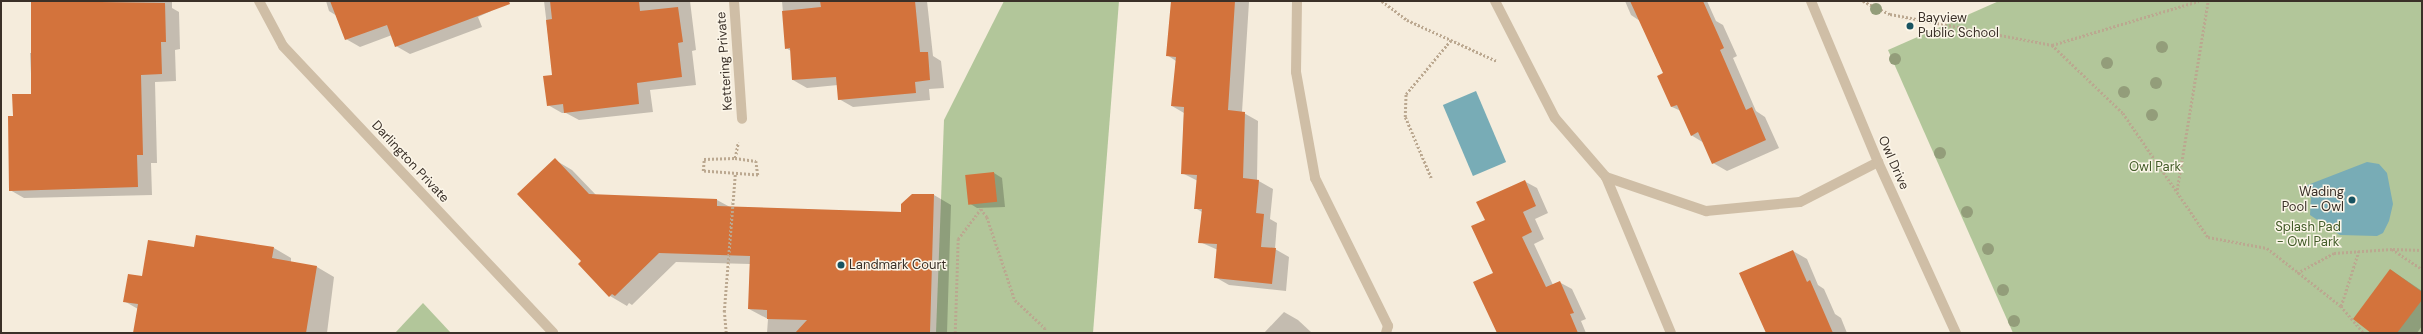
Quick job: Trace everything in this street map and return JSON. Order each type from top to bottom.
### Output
[{"type":"street","name":"Darlington Private","points":[[259,1],[283,46],[553,333]]},
{"type":"street","name":"Kettering Private","points":[[734,1],[742,119]]},
{"type":"street","points":[[1297,1],[1296,72],[1315,178],[1388,326],[1386,333]]},
{"type":"street","points":[[1495,1],[1555,118],[1606,177],[1671,333]]},
{"type":"street","name":"Owl Drive","points":[[1811,1],[1878,162],[1956,333]]},
{"type":"street","points":[[1606,177],[1706,211],[1800,202],[1878,162]]},
{"type":"path","points":[[1382,1],[1407,20],[1534,78]]},
{"type":"path","points":[[1863,1],[1890,14],[2052,45],[2199,1]]},
{"type":"path","points":[[2177,190],[2208,1]]},
{"type":"path","points":[[1431,178],[1405,117],[1406,94],[1451,40]]},
{"type":"path","points":[[2052,45],[2123,113],[2208,237],[2267,248],[2341,306],[2364,333]]},
{"type":"path","points":[[735,158],[756,161],[758,175],[735,174],[703,171],[704,159],[735,158]]},
{"type":"path","points":[[726,333],[724,312],[735,174]]},
{"type":"path","points":[[955,333],[958,239],[981,210],[987,217],[1015,300],[1045,328],[1045,333]]},
{"type":"path","points":[[2392,249],[2422,269]]},
{"type":"path","points":[[2297,273],[2334,253],[2359,250],[2422,250]]},
{"type":"path","points":[[2341,306],[2359,250]]},
{"type":"green space","points":[[1004,1],[1119,1],[1093,333],[936,333],[944,120]]},
{"type":"green space","name":"Owl Park","points":[[1999,1],[2422,1],[2422,333],[2013,333],[1888,50]]},
{"type":"green space","points":[[423,303],[451,333],[395,333]]},
{"type":"water","points":[[1476,91],[1506,162],[1473,176],[1443,105]]},
{"type":"water","name":"Wading Pool - Owl","points":[[2367,162],[2379,164],[2387,173],[2393,204],[2389,221],[2383,233],[2377,236],[2340,235],[2310,215],[2311,197],[2305,186]]},
{"type":"building","points":[[330,1],[509,1],[510,4],[395,47],[387,25],[345,40]]},
{"type":"building","points":[[550,1],[639,1],[640,11],[678,7],[683,42],[678,43],[682,77],[637,83],[639,104],[564,113],[563,104],[547,106],[543,76],[552,75],[546,20],[552,19]]},
{"type":"building","points":[[820,1],[915,1],[920,52],[928,52],[930,80],[915,82],[916,93],[838,100],[836,77],[792,80],[790,48],[785,49],[782,11],[821,7]]},
{"type":"building","points":[[1171,1],[1235,1],[1228,110],[1245,112],[1243,178],[1259,180],[1256,213],[1264,214],[1261,247],[1276,248],[1272,284],[1214,278],[1217,244],[1198,243],[1202,209],[1194,209],[1197,175],[1181,174],[1184,107],[1171,106],[1176,57],[1166,56]]},
{"type":"building","points":[[1630,1],[1703,1],[1724,48],[1720,50],[1746,110],[1752,107],[1766,140],[1712,164],[1698,132],[1691,136],[1677,105],[1671,107],[1657,76],[1663,73]]},
{"type":"building","points":[[31,2],[165,3],[166,42],[161,42],[162,74],[141,75],[143,155],[137,155],[138,187],[9,191],[8,116],[13,116],[12,94],[31,94]]},
{"type":"building","points":[[555,158],[589,194],[717,199],[717,206],[901,212],[901,204],[912,194],[934,194],[930,333],[795,333],[807,320],[767,319],[767,310],[748,309],[750,256],[659,253],[615,296],[612,294],[609,297],[578,264],[581,261],[517,194]]},
{"type":"building","points":[[994,172],[997,202],[968,205],[965,175]]},
{"type":"building","points":[[1525,180],[1536,206],[1523,212],[1532,232],[1522,237],[1546,287],[1560,281],[1574,313],[1570,314],[1578,333],[1497,333],[1473,282],[1493,273],[1471,226],[1485,220],[1476,202]]},
{"type":"building","points":[[196,235],[274,247],[272,258],[317,266],[306,333],[133,333],[138,304],[123,302],[128,274],[142,276],[148,240],[194,247]]},
{"type":"building","points":[[1793,250],[1807,282],[1810,280],[1833,333],[1766,333],[1739,273]]},
{"type":"building","points":[[2390,269],[2422,292],[2422,300],[2397,333],[2371,333],[2353,319]]},
{"type":"place","name":"Bayview Public School","points":[[1910,26]]},
{"type":"place","name":"Wading Pool - Owl","points":[[2352,200]]},
{"type":"place","name":"Landmark Court","points":[[841,265]]},
{"type":"park label","name":"Splash Pad - Owl Park","points":[[2308,236]]}]
